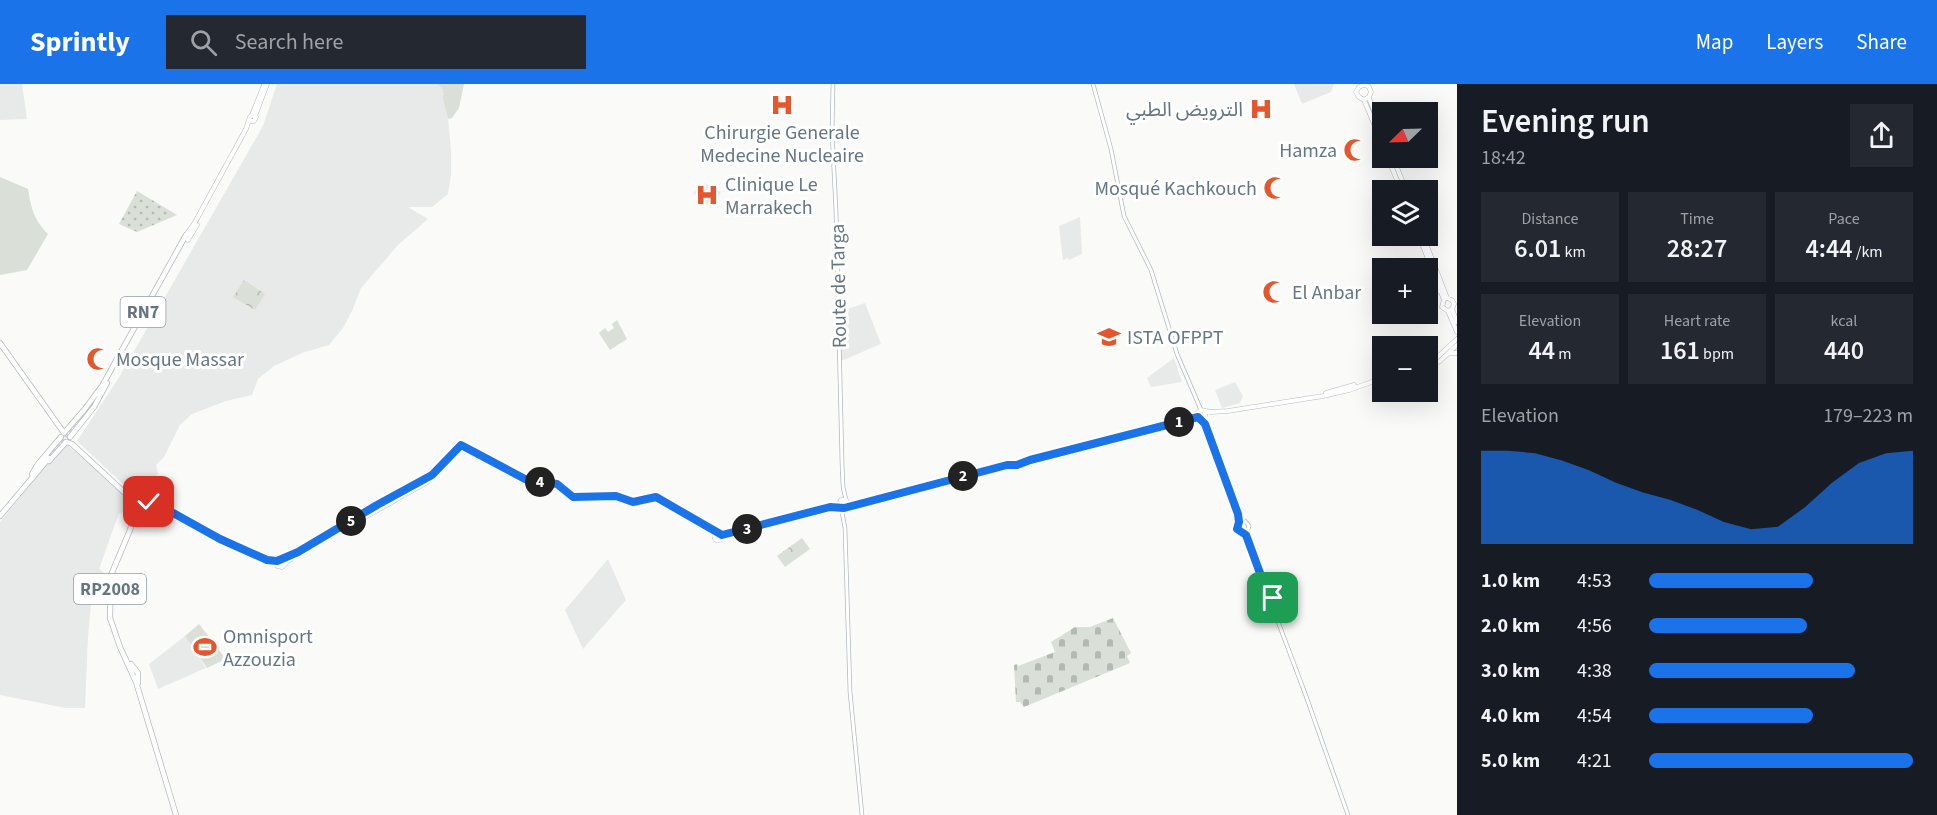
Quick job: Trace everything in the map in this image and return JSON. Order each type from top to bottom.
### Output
[{"type":"highway","name":"RN7","points":[[90,405],[102,389],[189,238]]},
{"type":"highway","points":[[0,344],[58,424],[63,434],[63,441],[68,439]]},
{"type":"highway","points":[[0,344],[63,434]]},
{"type":"highway","points":[[33,475],[62,447],[92,410],[102,389]]},
{"type":"highway","points":[[79,405],[90,405]]},
{"type":"highway","points":[[33,475],[38,464],[90,405]]},
{"type":"highway","points":[[74,412],[78,418]]},
{"type":"highway","points":[[58,424],[71,426]]},
{"type":"highway","points":[[68,439],[139,504]]},
{"type":"highway","points":[[68,439],[139,504]]},
{"type":"highway","points":[[62,447],[73,445]]},
{"type":"highway","points":[[0,514],[49,457]]},
{"type":"highway","name":"RP2008","points":[[139,504],[111,575],[110,618],[135,674],[178,815]]},
{"type":"main road","name":"RN7","points":[[189,238],[253,118],[266,84]]},
{"type":"main road","name":"Route de Targa","points":[[833,84],[832,132],[850,693],[862,815]]},
{"type":"main road","points":[[1093,84],[1109,140],[1118,184],[1116,187],[1124,216],[1151,270],[1176,350],[1238,514],[1240,521],[1237,529],[1245,533]]},
{"type":"main road","points":[[1372,110],[1367,99],[1357,96],[1361,85],[1371,89],[1367,99],[1372,113]]},
{"type":"main road","name":"RN7","points":[[189,238],[253,118]]},
{"type":"main road","points":[[1425,246],[1445,299],[1442,307],[1450,310],[1457,322]]},
{"type":"main road","points":[[1438,286],[1445,299],[1452,301],[1454,306],[1450,310]]},
{"type":"main road","points":[[1438,362],[1451,353],[1456,344],[1456,330],[1450,310]]},
{"type":"main road","points":[[1438,361],[1456,344]]},
{"type":"main road","points":[[1451,353],[1457,352]]},
{"type":"main road","points":[[139,504],[153,503],[211,535],[267,560],[280,563],[437,475],[461,445],[525,479],[557,484],[573,497],[616,496],[633,502],[655,497],[719,535],[843,504],[859,503],[1201,414],[1316,396],[1372,381]]},
{"type":"main road","points":[[150,495],[153,503]]},
{"type":"main road","points":[[1240,521],[1248,524],[1249,528],[1245,533]]},
{"type":"main road","points":[[1245,533],[1266,589],[1274,592],[1270,601]]},
{"type":"main road","points":[[1266,589],[1262,592],[1262,597],[1270,601],[1348,815]]},
{"type":"shaded area","points":[[0,84],[22,84],[27,119],[0,120]]},
{"type":"shaded area","points":[[277,84],[437,84],[442,88],[444,95],[442,97],[448,119],[451,149],[448,194],[432,207],[408,207],[428,219],[398,245],[361,288],[343,328],[329,345],[302,353],[274,366],[258,379],[252,395],[226,401],[192,414],[180,425],[164,457],[156,465],[158,474],[137,497],[77,441],[118,379],[263,126]]},
{"type":"shaded area","points":[[1294,84],[1334,84],[1331,92],[1302,104]]},
{"type":"shaded area","name":"Clinique Le Marrakech","points":[[704,183],[721,192],[711,208],[693,193]]},
{"type":"shaded area","points":[[1080,217],[1082,254],[1069,260],[1068,258],[1063,260],[1059,226]]},
{"type":"shaded area","points":[[865,303],[881,344],[841,361],[839,312]]},
{"type":"shaded area","points":[[1174,358],[1182,382],[1151,387],[1147,378]]},
{"type":"shaded area","points":[[1235,382],[1243,396],[1240,403],[1222,408],[1215,390]]},
{"type":"shaded area","points":[[67,445],[130,497],[121,514],[119,513],[99,569],[108,576],[108,585],[89,595],[91,604],[85,708],[66,708],[0,695],[0,522],[61,447]]},
{"type":"shaded area","points":[[608,559],[626,600],[583,649],[565,610]]},
{"type":"shaded area","points":[[185,636],[206,668],[158,689],[149,664]]},
{"type":"green space","points":[[437,84],[464,84],[459,108],[452,118],[448,119],[442,88]]},
{"type":"green space","points":[[0,177],[28,189],[34,213],[39,224],[48,234],[27,270],[0,275]]},
{"type":"green space","points":[[137,191],[177,215],[137,232],[119,224]]},
{"type":"green space","points":[[244,280],[265,294],[255,310],[233,297]]},
{"type":"green space","points":[[617,320],[627,339],[610,350],[599,333],[605,328],[608,332],[614,328],[612,324]]},
{"type":"green space","points":[[802,538],[810,549],[785,567],[777,556]]},
{"type":"green space","points":[[1113,618],[1131,653],[1127,656],[1130,663],[1024,707],[1020,702],[1016,702],[1014,665],[1018,666],[1055,652],[1051,642],[1075,627],[1090,627]]},
{"type":"green space","name":"Omnisport Azzouzia","points":[[199,624],[226,659],[207,668],[185,636]]},
{"type":"tunnel","points":[[48,457],[91,404]]},
{"type":"place","name":"Chirurgie Generale Medecine Nucleaire","points":[[782,105]]},
{"type":"place","name":"الترويض الطبي","points":[[1261,109]]},
{"type":"place","name":"Hamza","points":[[1355,150]]},
{"type":"place","name":"Mosqué Kachkouch","points":[[1275,188]]},
{"type":"place","name":"Clinique Le Marrakech","points":[[707,195]]},
{"type":"place","name":"El Anbar","points":[[1274,292]]},
{"type":"place","name":"ISTA OFPPT","points":[[1109,337]]},
{"type":"place","name":"Mosque Massar","points":[[98,359]]},
{"type":"place","name":"Omnisport Azzouzia","points":[[205,647]]},
{"type":"route","points":[[149,502],[157,504],[195,527],[267,560],[283,560],[432,475],[461,445],[529,481],[557,484],[573,497],[616,496],[633,502],[656,497],[722,535],[830,507],[844,508],[1198,417],[1205,424],[1238,514],[1237,529],[1246,535],[1264,584],[1274,592],[1273,598]]}]
